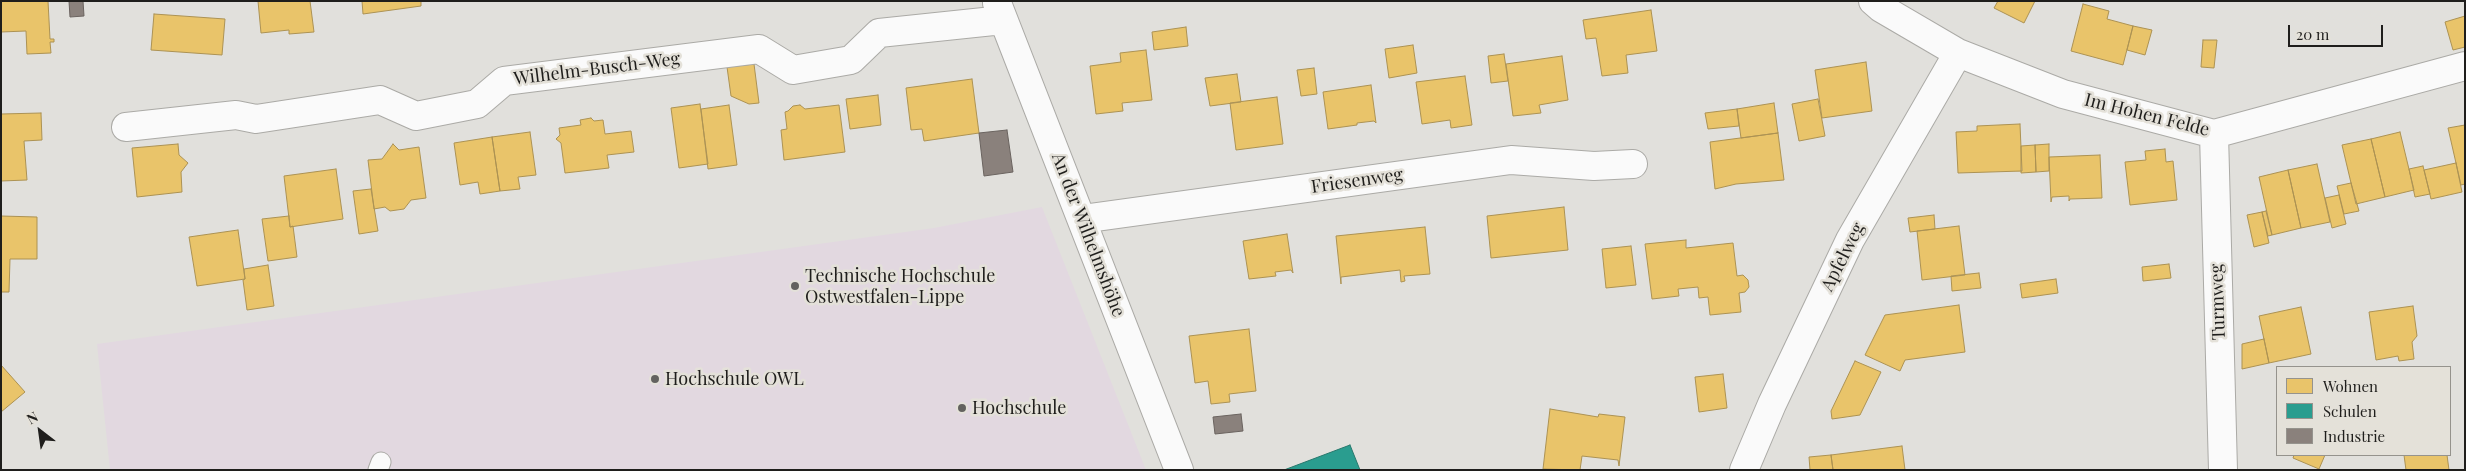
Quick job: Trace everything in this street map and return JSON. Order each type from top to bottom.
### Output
[{"type":"street","name":"Im Hohen Felde","points":[[1873,1],[1881,8],[1958,53],[2063,94],[2214,134],[2465,66]]},
{"type":"street","name":"Wilhelm-Busch-Weg","points":[[126,127],[236,115],[256,119],[380,100],[416,116],[477,104],[504,81],[759,49],[793,70],[852,60],[878,33],[1000,10]]},
{"type":"street","name":"An der Wilhelmshöhe","points":[[1000,10],[1178,470]]},
{"type":"street","name":"Apfelweg","points":[[1744,470],[1772,404],[1850,240],[1958,53]]},
{"type":"street","name":"Turmweg","points":[[2214,134],[2223,470]]},
{"type":"street","name":"Friesenweg","points":[[1082,219],[1511,160],[1594,166],[1633,164]]},
{"type":"shaded area","name":"Technische Hochschule Ostwestfalen-Lippe","points":[[1042,207],[1146,470],[110,470],[97,344],[934,228]]},
{"type":"building: Wohnen","points":[[1,1],[48,1],[50,39],[54,39],[54,42],[50,42],[51,53],[27,54],[26,31],[1,32]]},
{"type":"building: Wohnen","points":[[258,1],[310,1],[314,32],[289,34],[289,30],[261,33]]},
{"type":"building: Wohnen","points":[[362,1],[421,1],[421,6],[363,14]]},
{"type":"building: Wohnen","points":[[1998,1],[2035,1],[2024,23],[1994,8]]},
{"type":"building: Wohnen","points":[[2083,4],[2109,11],[2107,19],[2133,26],[2123,65],[2071,51]]},
{"type":"building: Wohnen","points":[[1651,10],[1657,51],[1626,55],[1628,73],[1602,76],[1596,38],[1586,39],[1583,20]]},
{"type":"building: Wohnen","points":[[154,14],[225,19],[222,55],[151,50]]},
{"type":"building: Wohnen","points":[[2465,16],[2465,47],[2453,50],[2445,22]]},
{"type":"building: Wohnen","points":[[2133,26],[2152,30],[2145,55],[2127,50]]},
{"type":"building: Wohnen","points":[[1186,27],[1188,46],[1154,50],[1152,32]]},
{"type":"building: Wohnen","points":[[2203,40],[2217,40],[2214,68],[2201,67]]},
{"type":"building: Wohnen","points":[[1413,45],[1417,73],[1389,78],[1385,49]]},
{"type":"building: Wohnen","points":[[1146,50],[1152,100],[1122,103],[1123,111],[1096,114],[1090,66],[1121,62],[1120,53]]},
{"type":"building: Wohnen","points":[[1504,54],[1508,81],[1491,83],[1488,56]]},
{"type":"building: Wohnen","points":[[1562,56],[1568,100],[1539,105],[1541,113],[1513,116],[1506,64]]},
{"type":"building: Wohnen","points":[[1866,62],[1872,111],[1822,118],[1815,70]]},
{"type":"building: Wohnen","points":[[754,64],[759,103],[749,104],[731,96],[727,67]]},
{"type":"building: Wohnen","points":[[1314,68],[1317,94],[1301,96],[1297,70]]},
{"type":"building: Wohnen","points":[[1237,74],[1241,102],[1210,106],[1205,78]]},
{"type":"building: Wohnen","points":[[1465,76],[1472,125],[1451,128],[1450,120],[1422,124],[1416,82]]},
{"type":"building: Wohnen","points":[[972,79],[979,133],[924,141],[922,129],[911,130],[906,88]]},
{"type":"building: Wohnen","points":[[1371,85],[1376,123],[1374,121],[1357,123],[1357,125],[1328,129],[1323,92]]},
{"type":"building: Wohnen","points":[[878,95],[881,125],[850,129],[846,99]]},
{"type":"building: Wohnen","points":[[1277,97],[1283,144],[1236,150],[1230,103]]},
{"type":"building: Wohnen","points":[[1818,99],[1825,136],[1799,141],[1792,104]]},
{"type":"building: Wohnen","points":[[1774,103],[1778,133],[1741,138],[1737,109]]},
{"type":"building: Wohnen","points":[[700,104],[708,164],[679,168],[671,108]]},
{"type":"building: Wohnen","points":[[729,105],[737,165],[708,169],[701,109]]},
{"type":"building: Wohnen","points":[[800,105],[805,109],[839,105],[845,152],[784,160],[781,130],[787,129],[785,112],[793,106]]},
{"type":"building: Wohnen","points":[[1737,109],[1739,126],[1708,129],[1705,113]]},
{"type":"building: Wohnen","points":[[41,113],[42,140],[24,141],[27,180],[1,181],[1,114]]},
{"type":"building: Wohnen","points":[[591,118],[594,121],[603,120],[605,134],[631,131],[634,152],[607,155],[609,168],[565,173],[561,143],[556,139],[560,135],[559,128],[581,125],[580,120]]},
{"type":"building: Wohnen","points":[[2020,124],[2022,171],[1958,173],[1956,132],[1977,131],[1977,126]]},
{"type":"building: Wohnen","points":[[2465,125],[2465,184],[2461,185],[2448,128]]},
{"type":"building: Wohnen","points":[[530,132],[536,175],[518,177],[520,189],[500,191],[492,137]]},
{"type":"building: Wohnen","points":[[2400,132],[2414,190],[2385,197],[2371,139]]},
{"type":"building: Wohnen","points":[[1778,133],[1784,180],[1736,184],[1715,189],[1710,142]]},
{"type":"building: Wohnen","points":[[492,137],[500,191],[480,194],[478,182],[460,185],[454,143]]},
{"type":"building: Wohnen","points":[[2371,139],[2385,197],[2356,204],[2342,145]]},
{"type":"building: Wohnen","points":[[178,144],[179,155],[188,163],[181,172],[182,192],[137,197],[132,148]]},
{"type":"building: Wohnen","points":[[393,144],[399,150],[419,147],[426,198],[411,200],[404,209],[390,211],[385,207],[374,209],[368,160],[382,159]]},
{"type":"building: Wohnen","points":[[2049,144],[2049,171],[2036,172],[2035,145]]},
{"type":"building: Wohnen","points":[[2035,145],[2036,172],[2021,173],[2021,146]]},
{"type":"building: Wohnen","points":[[2165,149],[2166,162],[2173,161],[2177,200],[2130,205],[2125,162],[2146,160],[2145,151]]},
{"type":"building: Wohnen","points":[[2100,155],[2102,198],[2070,199],[2069,201],[2069,196],[2052,197],[2051,202],[2049,157]]},
{"type":"building: Wohnen","points":[[2456,163],[2462,192],[2431,199],[2424,170]]},
{"type":"building: Wohnen","points":[[2317,164],[2330,222],[2301,228],[2288,170]]},
{"type":"building: Wohnen","points":[[2423,166],[2430,194],[2415,197],[2409,169]]},
{"type":"building: Wohnen","points":[[336,169],[343,219],[290,227],[284,176]]},
{"type":"building: Wohnen","points":[[2288,170],[2301,228],[2272,235],[2259,177]]},
{"type":"building: Wohnen","points":[[2351,183],[2359,211],[2344,214],[2337,186]]},
{"type":"building: Wohnen","points":[[371,189],[378,231],[359,234],[353,191]]},
{"type":"building: Wohnen","points":[[2339,195],[2346,224],[2332,228],[2325,198]]},
{"type":"building: Wohnen","points":[[1564,207],[1568,250],[1491,258],[1487,216]]},
{"type":"building: Wohnen","points":[[2266,211],[2272,235],[2268,236],[2262,212]]},
{"type":"building: Wohnen","points":[[2262,212],[2269,243],[2254,247],[2247,215]]},
{"type":"building: Wohnen","points":[[1934,215],[1935,229],[1910,232],[1908,218]]},
{"type":"building: Wohnen","points":[[1,216],[37,217],[37,259],[10,259],[9,292],[1,292]]},
{"type":"building: Wohnen","points":[[289,216],[290,227],[293,226],[297,257],[268,261],[262,219]]},
{"type":"building: Wohnen","points":[[1959,226],[1965,275],[1922,280],[1917,231]]},
{"type":"building: Wohnen","points":[[1425,227],[1430,274],[1404,276],[1405,281],[1401,282],[1400,270],[1341,277],[1341,284],[1336,236]]},
{"type":"building: Wohnen","points":[[238,230],[245,279],[197,286],[189,237]]},
{"type":"building: Wohnen","points":[[1287,234],[1293,273],[1291,270],[1275,272],[1276,276],[1249,279],[1243,241]]},
{"type":"building: Wohnen","points":[[1686,240],[1686,248],[1733,243],[1737,276],[1743,275],[1748,280],[1749,287],[1745,292],[1739,293],[1741,312],[1710,315],[1708,297],[1699,298],[1698,287],[1678,289],[1679,296],[1652,299],[1645,244]]},
{"type":"building: Wohnen","points":[[1631,246],[1636,285],[1606,288],[1602,249]]},
{"type":"building: Wohnen","points":[[2169,264],[2171,278],[2143,281],[2142,267]]},
{"type":"building: Wohnen","points":[[268,265],[274,306],[247,310],[243,280],[245,279],[244,269]]},
{"type":"building: Wohnen","points":[[1979,273],[1981,288],[1952,291],[1951,276]]},
{"type":"building: Wohnen","points":[[2056,279],[2058,293],[2022,298],[2020,284]]},
{"type":"building: Wohnen","points":[[1959,305],[1965,352],[1905,360],[1900,371],[1865,355],[1885,315]]},
{"type":"building: Wohnen","points":[[2413,306],[2417,336],[2412,342],[2414,359],[2399,361],[2398,356],[2376,360],[2369,312]]},
{"type":"building: Wohnen","points":[[2301,307],[2311,354],[2269,363],[2259,316]]},
{"type":"building: Wohnen","points":[[1249,329],[1256,391],[1229,394],[1230,402],[1211,404],[1208,381],[1195,383],[1189,336]]},
{"type":"building: Wohnen","points":[[2264,339],[2269,363],[2242,369],[2242,344]]},
{"type":"building: Wohnen","points":[[1855,361],[1881,372],[1860,415],[1832,419],[1831,411]]},
{"type":"building: Wohnen","points":[[1,365],[25,392],[1,412]]},
{"type":"building: Wohnen","points":[[1723,374],[1727,408],[1699,412],[1695,377]]},
{"type":"building: Wohnen","points":[[1550,409],[1598,417],[1599,414],[1625,417],[1619,466],[1618,460],[1582,456],[1580,470],[1543,469]]},
{"type":"building: Wohnen","points":[[1902,446],[1905,470],[1833,470],[1831,455]]},
{"type":"building: Wohnen","points":[[1831,455],[1833,470],[1810,470],[1809,457]]},
{"type":"building: Wohnen","points":[[2294,456],[2325,456],[2319,469],[2293,458]]},
{"type":"building: Wohnen","points":[[2404,456],[2447,456],[2449,470],[2406,470]]},
{"type":"building: Schulen","points":[[1350,445],[1360,470],[1284,470]]},
{"type":"building: Industrie","points":[[69,1],[83,1],[84,16],[70,17]]},
{"type":"building: Industrie","points":[[1007,130],[1013,172],[984,176],[979,133]]},
{"type":"building: Industrie","points":[[1241,414],[1243,431],[1215,434],[1213,417]]},
{"type":"place","name":"Technische Hochschule Ostwestfalen-Lippe","points":[[795,286]]},
{"type":"place","name":"Hochschule OWL","points":[[655,379]]},
{"type":"place","name":"Hochschule","points":[[962,408]]}]
